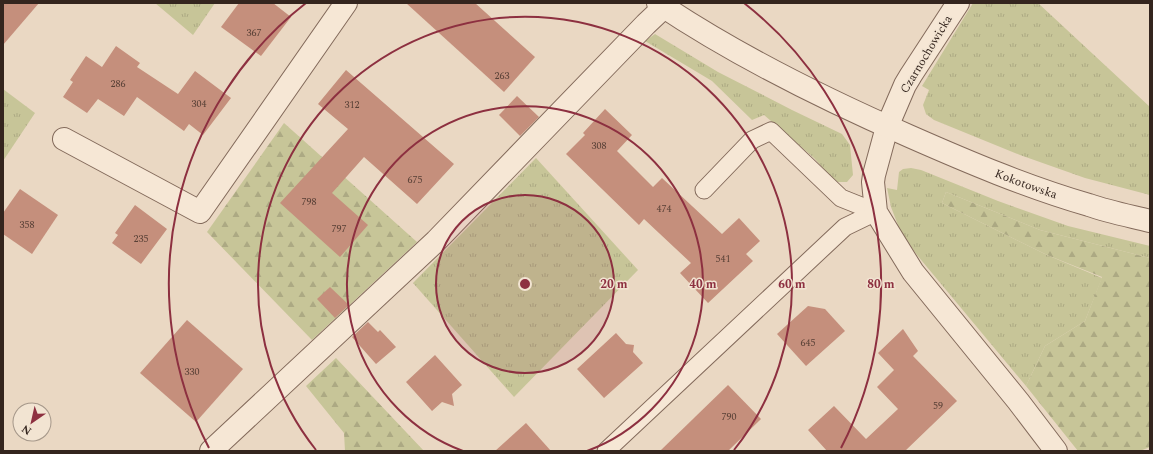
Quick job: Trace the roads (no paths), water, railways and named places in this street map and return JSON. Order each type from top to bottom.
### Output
[{"type":"street","points":[[64,139],[200,212],[346,3]]},
{"type":"street","name":"Czarnochowicka","points":[[876,212],[873,182],[887,127],[905,85],[958,3]]},
{"type":"street","points":[[211,451],[436,241],[646,24],[661,5]]},
{"type":"street","name":"Kokotowska","points":[[661,5],[726,46],[887,127],[952,155],[1021,182],[1089,206],[1150,222]]},
{"type":"street","points":[[876,212],[913,272],[1018,401],[1056,451]]},
{"type":"lane","points":[[704,190],[752,140],[772,131],[842,198],[876,212]]},
{"type":"lane","points":[[606,451],[845,227],[876,212]]}]
